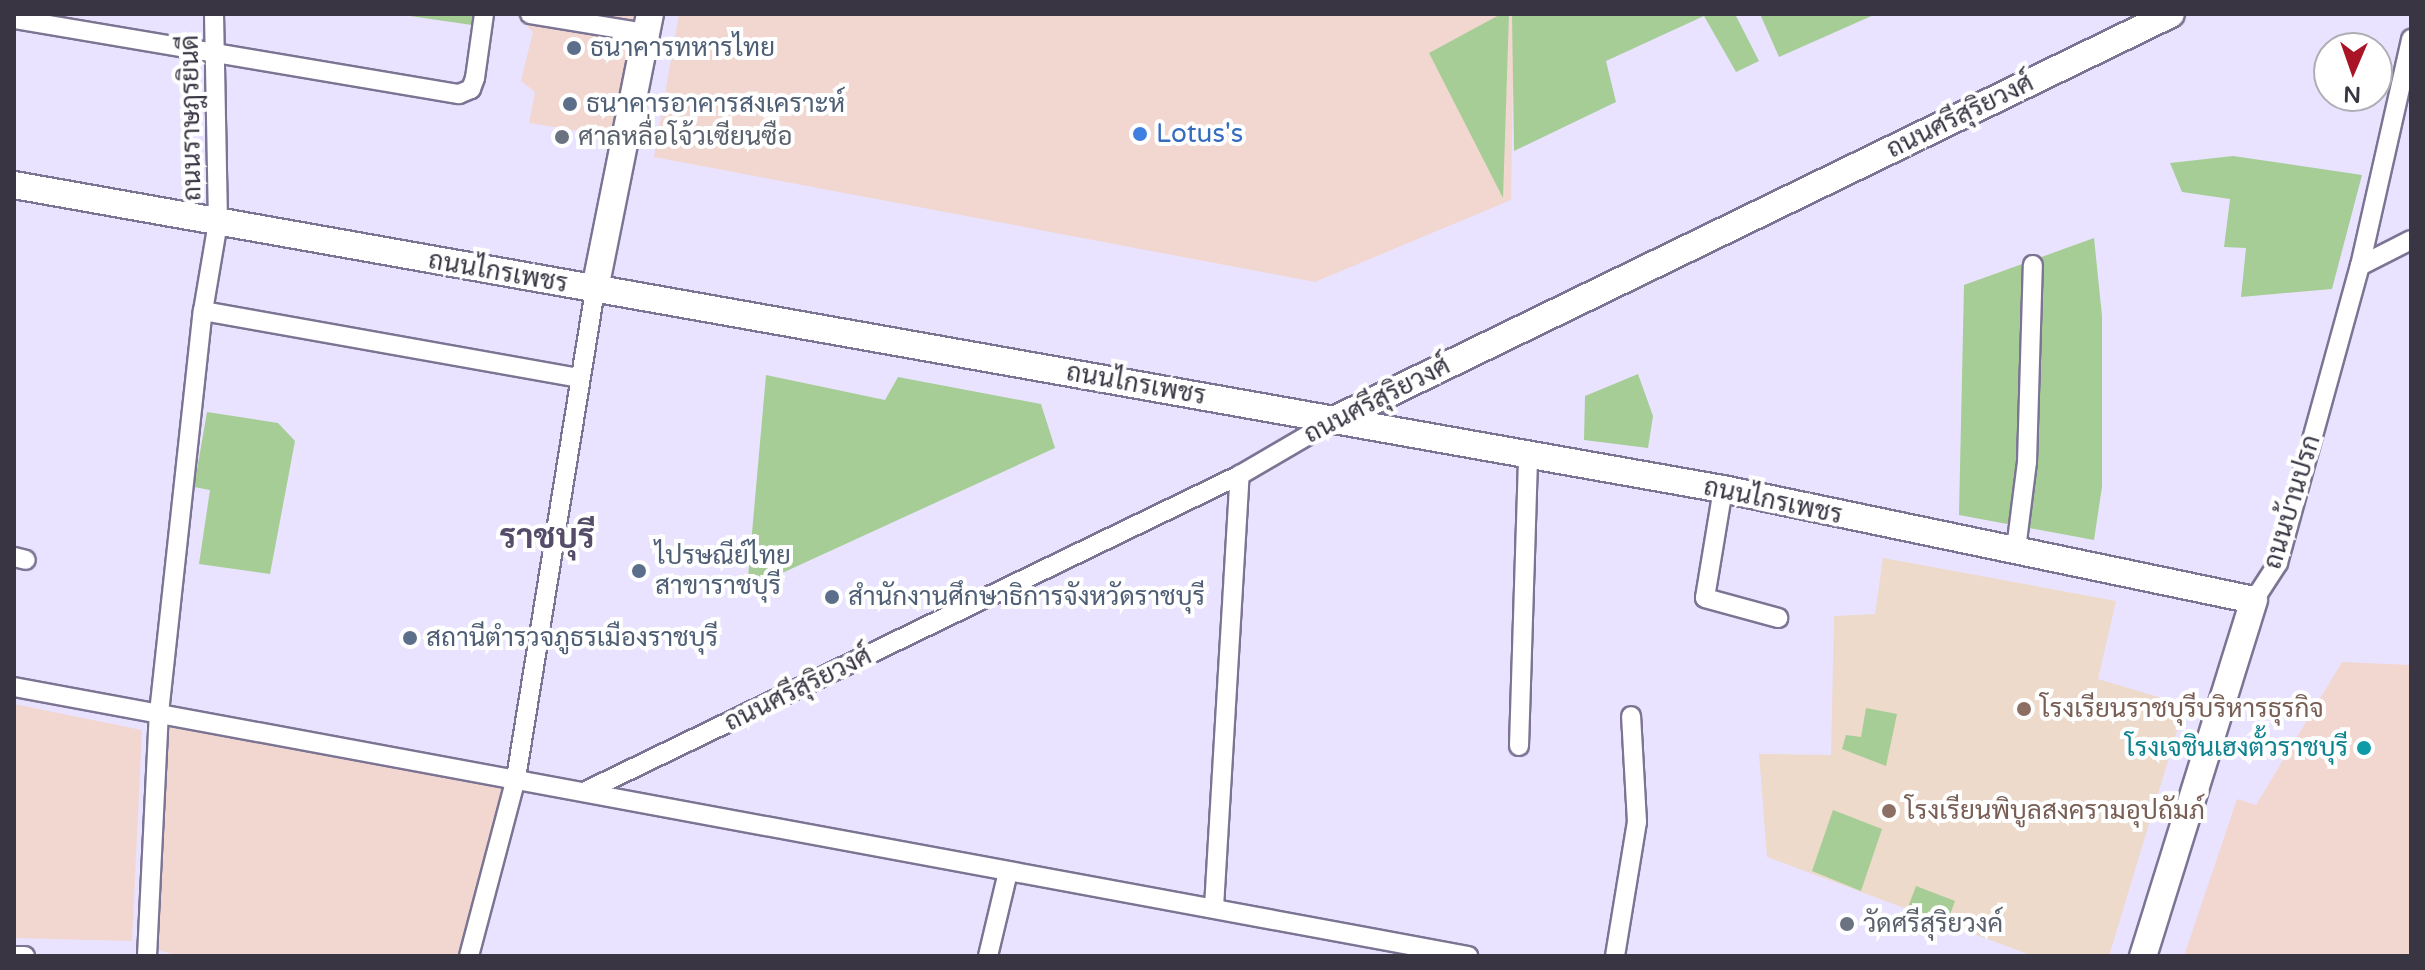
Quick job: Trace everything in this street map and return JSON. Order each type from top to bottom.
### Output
[{"type":"main road","name":"ถนนศรีสุริยวงศ์","points":[[1334,420],[2171,14]]},
{"type":"main road","points":[[595,289],[648,23]]},
{"type":"main road","name":"ถนนไกรเพชร","points":[[14,185],[1723,489],[2254,600]]},
{"type":"main road","name":"ถนนบ้านปรก","points":[[2143,956],[2254,600]]},
{"type":"street","name":"ถนนราษฎรยินดี","points":[[147,956],[159,713],[203,311],[218,222],[219,51],[214,14]]},
{"type":"street","points":[[14,19],[219,51],[459,94],[471,89],[475,78],[484,14]]},
{"type":"street","points":[[530,14],[648,23]]},
{"type":"street","name":"ถนนบ้านปรก","points":[[2254,600],[2278,563],[2360,266],[2411,39]]},
{"type":"street","points":[[2360,266],[2411,240]]},
{"type":"street","points":[[2016,549],[2027,462],[2033,265]]},
{"type":"street","points":[[469,956],[516,778],[595,289]]},
{"type":"street","points":[[203,311],[580,378]]},
{"type":"street","name":"ถนนศรีสุริยวงศ์","points":[[586,791],[1240,475],[1334,420]]},
{"type":"street","points":[[1519,746],[1528,454]]},
{"type":"street","points":[[1214,907],[1240,475]]},
{"type":"street","points":[[1723,489],[1705,598],[1778,618]]},
{"type":"street","points":[[14,687],[1468,956]]},
{"type":"street","points":[[1615,956],[1637,822],[1631,716]]},
{"type":"street","points":[[988,956],[1008,872]]},
{"type":"street","points":[[14,956],[25,956]]},
{"type":"shaded area","points":[[515,14],[643,14],[616,137],[529,123],[535,92],[521,81],[533,32]]},
{"type":"shaded area","points":[[679,14],[1514,14],[1511,200],[1315,282],[654,157]]},
{"type":"shaded area","points":[[1883,558],[2116,601],[2098,679],[2185,705],[2109,956],[2033,956],[1767,857],[1759,754],[1831,755],[1834,616],[1875,614]]},
{"type":"shaded area","points":[[2342,662],[2411,665],[2411,956],[2184,956],[2237,799],[2256,805]]},
{"type":"shaded area","points":[[14,704],[142,730],[132,941],[14,938]]},
{"type":"shaded area","points":[[167,726],[504,789],[462,956],[179,956],[155,949]]},
{"type":"green space","points":[[396,14],[474,14],[472,25]]},
{"type":"green space","points":[[1501,14],[1509,14],[1503,198],[1429,53]]},
{"type":"green space","points":[[1512,14],[1735,14],[1759,61],[1736,72],[1704,16],[1606,61],[1616,102],[1514,151]]},
{"type":"green space","points":[[1760,14],[1876,14],[1779,57]]},
{"type":"green space","points":[[2233,156],[2362,175],[2332,289],[2241,297],[2246,248],[2224,247],[2230,199],[2182,192],[2170,163]]},
{"type":"green space","points":[[2094,238],[2102,316],[2102,487],[2094,540],[1959,515],[1964,285]]},
{"type":"green space","points":[[1638,374],[1653,416],[1648,448],[1584,440],[1585,396]]},
{"type":"green space","points":[[766,375],[885,400],[898,377],[1041,404],[1055,448],[747,589]]},
{"type":"green space","points":[[207,412],[278,423],[295,441],[270,574],[199,564],[210,490],[194,487]]},
{"type":"green space","points":[[1866,708],[1897,714],[1886,766],[1842,749],[1846,735],[1861,737]]},
{"type":"green space","points":[[1833,810],[1882,829],[1861,891],[1812,871]]},
{"type":"green space","points":[[1916,886],[1955,901],[1947,923],[1908,907]]},
{"type":"place","name":"ธนาคารทหารไทย","points":[[574,48]]},
{"type":"place","name":"ธนาคารอาคารสงเคราะห์","points":[[570,104]]},
{"type":"place","name":"Lotus's","points":[[1140,134]]},
{"type":"place","name":"ศาลหลื่อโจ้วเซียนซือ","points":[[562,137]]},
{"type":"place","name":"ไปรษณีย์ไทย สาขาราชบุรี","points":[[639,571]]},
{"type":"place","name":"สำนักงานศึกษาธิการจังหวัดราชบุรี","points":[[832,597]]},
{"type":"place","name":"สถานีตำรวจภูธรเมืองราชบุรี","points":[[410,638]]},
{"type":"place","name":"โรงเรียนราชบุรีบริหารธุรกิจ","points":[[2024,709]]},
{"type":"place","name":"โรงเจชินเฮงตั้วราชบุรี","points":[[2364,748]]},
{"type":"place","name":"โรงเรียนพิบูลสงครามอุปถัมภ์","points":[[1889,811]]},
{"type":"place","name":"วัดศรีสุริยวงค์","points":[[1847,924]]},
{"type":"district","name":"ราชบุรี","points":[[547,538]]}]
